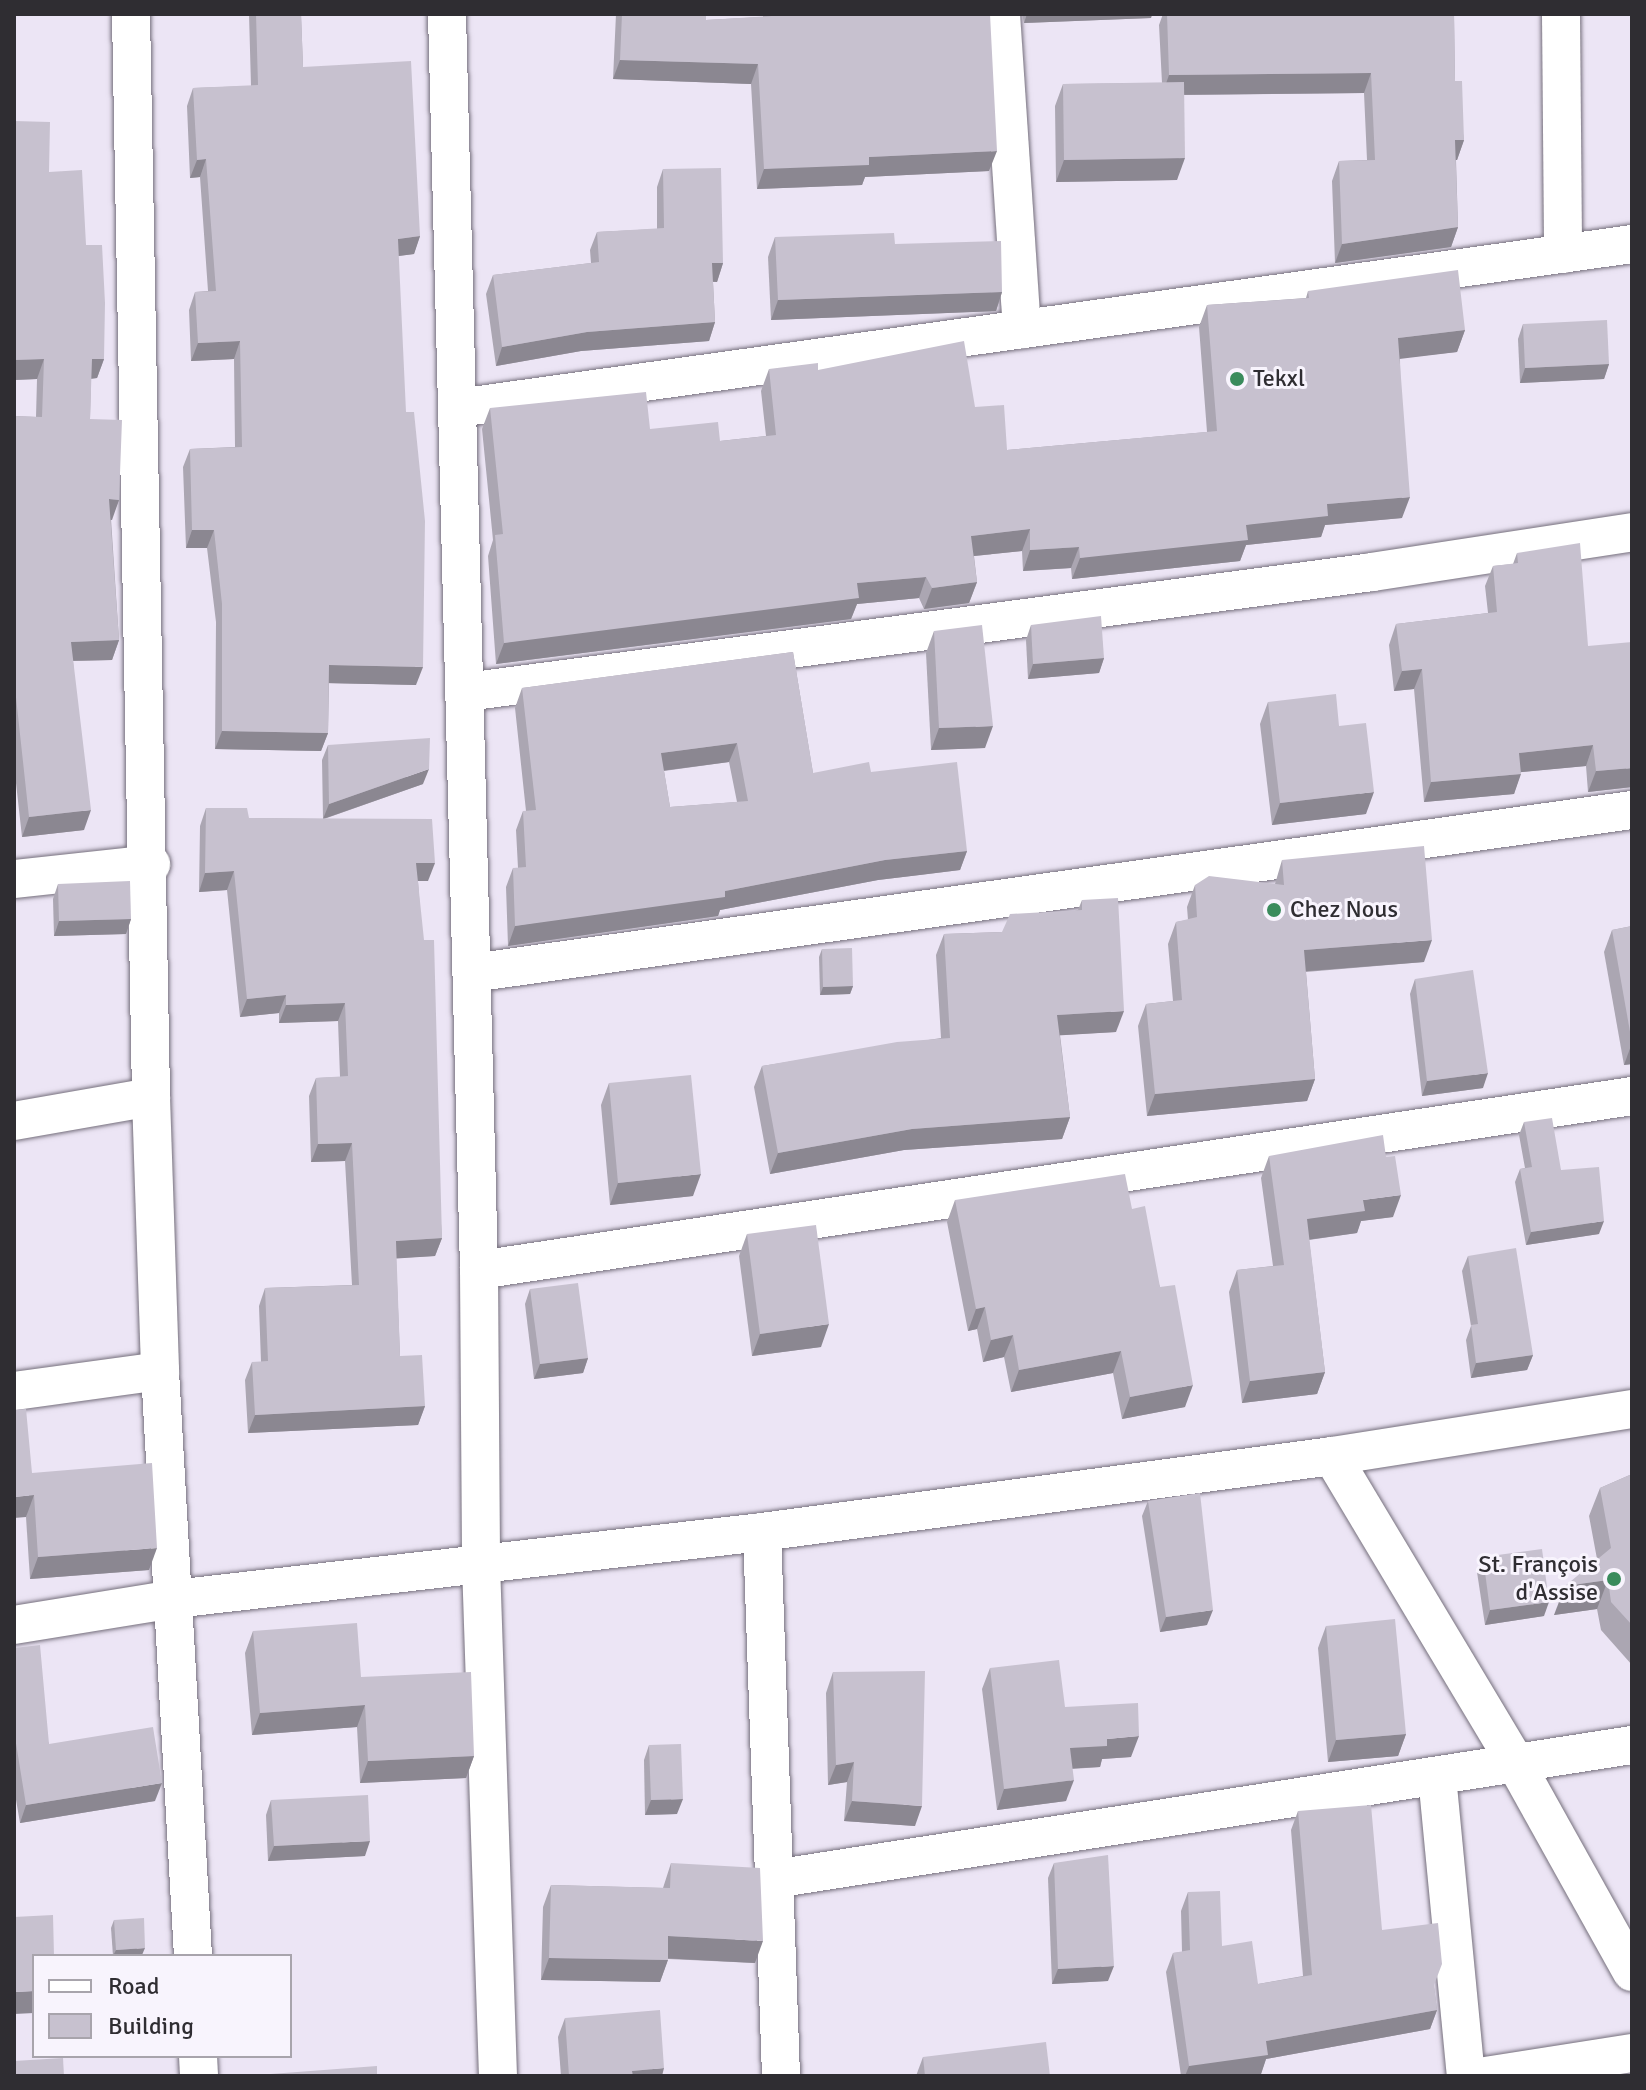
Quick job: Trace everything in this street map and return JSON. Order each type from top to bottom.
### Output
[{"type":"street","points":[[131,14],[151,864],[151,1097],[160,1371],[193,1954]]},
{"type":"street","points":[[447,14],[479,1270],[481,1564],[498,2076]]},
{"type":"street","points":[[1001,14],[1022,329]]},
{"type":"street","points":[[1561,14],[1563,254]]},
{"type":"street","points":[[458,408],[1632,244]]},
{"type":"street","points":[[466,692],[1372,572],[1632,532]]},
{"type":"street","points":[[472,973],[1632,810]]},
{"type":"street","points":[[14,879],[151,864]]},
{"type":"street","points":[[479,1270],[1632,1096]]},
{"type":"street","points":[[14,1121],[151,1097]]},
{"type":"street","points":[[14,1391],[160,1371]]},
{"type":"street","points":[[14,1625],[174,1599],[762,1532],[1332,1456],[1632,1409]]},
{"type":"street","points":[[1332,1456],[1516,1764],[1632,1972]]},
{"type":"street","points":[[762,1532],[781,2076]]},
{"type":"street","points":[[774,1879],[1632,1745]]},
{"type":"street","points":[[1437,1776],[1466,2076]]},
{"type":"street","points":[[1485,2076],[1632,2053]]},
{"type":"building","points":[[256,14],[301,14],[303,67],[411,61],[420,236],[398,239],[406,412],[414,412],[425,521],[423,667],[329,665],[328,733],[222,731],[222,604],[214,530],[192,530],[190,449],[242,447],[240,341],[198,343],[195,292],[216,291],[206,159],[197,160],[193,88],[258,85]]},
{"type":"building","points":[[622,14],[706,14],[706,20],[772,14],[990,14],[997,151],[869,157],[869,165],[764,169],[758,64],[620,60]]},
{"type":"building","points":[[1167,14],[1454,14],[1455,81],[1462,81],[1464,140],[1455,140],[1458,227],[1342,244],[1339,161],[1375,160],[1371,73],[1169,75]]},
{"type":"building","points":[[1184,82],[1185,158],[1064,160],[1063,84]]},
{"type":"building","points":[[14,121],[50,122],[49,172],[82,170],[86,245],[102,245],[105,303],[104,359],[92,359],[90,419],[122,420],[119,500],[109,499],[119,640],[71,642],[91,810],[29,817],[14,679],[14,416],[42,417],[44,359],[14,360]]},
{"type":"building","points":[[721,168],[723,263],[712,263],[715,322],[587,332],[502,347],[493,275],[599,262],[597,232],[664,228],[663,169]]},
{"type":"building","points":[[894,233],[895,244],[1001,241],[1002,292],[778,300],[775,237]]},
{"type":"building","points":[[1458,270],[1465,330],[1398,338],[1410,497],[1327,504],[1328,516],[1246,525],[1248,540],[1080,558],[1079,547],[1030,550],[1030,529],[971,536],[977,582],[932,588],[926,577],[857,583],[859,598],[504,643],[495,535],[503,534],[490,408],[646,392],[650,429],[718,422],[720,441],[776,435],[769,369],[818,363],[818,370],[964,341],[975,407],[1004,405],[1007,450],[1217,431],[1207,305],[1309,298],[1308,291]]},
{"type":"building","points":[[1607,320],[1609,364],[1525,368],[1523,324]]},
{"type":"building","points":[[1580,543],[1588,646],[1632,642],[1632,768],[1596,771],[1593,745],[1519,753],[1521,774],[1431,782],[1422,669],[1402,671],[1396,624],[1497,612],[1493,566],[1518,563],[1517,553]]},
{"type":"building","points":[[1101,616],[1104,658],[1033,664],[1031,625]]},
{"type":"building","points":[[982,625],[993,726],[939,728],[934,631]]},
{"type":"building","points":[[793,652],[813,773],[869,762],[871,772],[957,762],[967,851],[885,860],[725,891],[725,897],[515,926],[513,868],[526,867],[523,811],[536,810],[522,688]],"holes":[[[737,743],[748,801],[670,807],[661,753]]]},
{"type":"building","points":[[1336,694],[1339,726],[1366,723],[1374,792],[1280,803],[1268,702]]},
{"type":"building","points":[[430,738],[429,769],[329,804],[328,745]]},
{"type":"building","points":[[206,808],[247,808],[249,818],[432,819],[435,863],[416,863],[424,940],[434,940],[442,1238],[396,1241],[400,1356],[422,1355],[425,1406],[255,1415],[252,1362],[268,1361],[265,1288],[359,1285],[352,1143],[318,1144],[316,1078],[348,1076],[345,1003],[286,1005],[286,995],[247,999],[234,871],[205,873]]},
{"type":"building","points":[[1424,846],[1432,940],[1304,950],[1315,1079],[1155,1094],[1146,1004],[1182,1000],[1176,922],[1197,917],[1195,885],[1209,876],[1284,885],[1282,860]]},
{"type":"building","points":[[130,881],[131,919],[59,921],[58,884]]},
{"type":"building","points":[[1118,898],[1124,1011],[1057,1015],[1070,1117],[912,1129],[778,1153],[762,1066],[897,1042],[950,1038],[944,934],[1002,932],[1010,914],[1082,910],[1082,900]]},
{"type":"building","points":[[1632,926],[1632,1043],[1612,930]]},
{"type":"building","points":[[852,948],[853,986],[823,987],[822,949]]},
{"type":"building","points":[[1473,970],[1488,1073],[1427,1081],[1415,979]]},
{"type":"building","points":[[691,1075],[701,1174],[618,1183],[609,1083]]},
{"type":"building","points":[[1552,1118],[1561,1170],[1599,1167],[1604,1221],[1531,1232],[1520,1169],[1532,1167],[1524,1122]]},
{"type":"building","points":[[1383,1135],[1386,1157],[1395,1156],[1401,1195],[1363,1200],[1365,1211],[1307,1219],[1325,1372],[1250,1381],[1237,1270],[1284,1265],[1269,1156]]},
{"type":"building","points":[[1125,1174],[1132,1209],[1145,1206],[1160,1287],[1175,1285],[1193,1385],[1130,1397],[1121,1351],[1019,1370],[1013,1335],[991,1340],[985,1307],[976,1309],[955,1200]]},
{"type":"building","points":[[816,1225],[829,1324],[760,1334],[747,1234]]},
{"type":"building","points":[[1516,1248],[1533,1355],[1476,1363],[1471,1325],[1478,1324],[1468,1256]]},
{"type":"building","points":[[578,1283],[588,1358],[540,1364],[530,1289]]},
{"type":"building","points":[[26,1409],[32,1473],[152,1463],[157,1548],[38,1557],[34,1495],[14,1497],[14,1410]]},
{"type":"building","points":[[1632,1474],[1632,1625],[1611,1602],[1608,1580],[1565,1586],[1611,1548],[1600,1488]]},
{"type":"building","points":[[1200,1493],[1213,1610],[1166,1617],[1148,1501]]},
{"type":"building","points":[[1542,1549],[1549,1602],[1490,1610],[1483,1557]]},
{"type":"building","points":[[1395,1619],[1406,1734],[1336,1740],[1326,1626]]},
{"type":"building","points":[[357,1623],[361,1677],[471,1672],[474,1756],[368,1761],[365,1705],[260,1713],[253,1631]]},
{"type":"building","points":[[40,1645],[49,1744],[153,1727],[162,1783],[26,1805],[14,1731],[14,1648]]},
{"type":"building","points":[[1059,1660],[1065,1707],[1138,1703],[1139,1736],[1107,1739],[1107,1746],[1070,1748],[1074,1780],[1004,1789],[990,1668]]},
{"type":"building","points":[[925,1671],[922,1806],[852,1801],[854,1762],[836,1765],[833,1672]]},
{"type":"building","points":[[681,1744],[683,1799],[651,1800],[649,1745]]},
{"type":"building","points":[[368,1795],[370,1841],[274,1846],[271,1800]]},
{"type":"building","points":[[1371,1805],[1382,1930],[1438,1923],[1442,1964],[1434,1985],[1437,2010],[1266,2041],[1268,2055],[1189,2066],[1173,1953],[1190,1950],[1188,1892],[1220,1891],[1222,1946],[1252,1941],[1258,1984],[1312,1975],[1298,1811]]},
{"type":"building","points":[[1108,1855],[1114,1966],[1058,1969],[1054,1863]]},
{"type":"building","points":[[671,1863],[760,1868],[763,1941],[668,1936],[668,1960],[549,1958],[551,1885],[670,1888]]},
{"type":"building","points":[[53,1915],[54,1954],[32,1954],[32,1991],[14,1992],[14,1917]]},
{"type":"building","points":[[144,1918],[145,1948],[116,1950],[114,1920]]},
{"type":"building","points":[[660,2010],[664,2068],[632,2071],[633,2076],[569,2076],[565,2018]]},
{"type":"building","points":[[1046,2042],[1050,2076],[925,2076],[923,2057]]},
{"type":"building","points":[[63,2058],[64,2076],[14,2076],[14,2061]]},
{"type":"building","points":[[377,2066],[377,2076],[244,2076]]},
{"type":"place","name":"Tekxl","points":[[1237,379]]},
{"type":"place","name":"Chez Nous","points":[[1274,910]]},
{"type":"place","name":"St. François d'Assise","points":[[1614,1579]]}]
